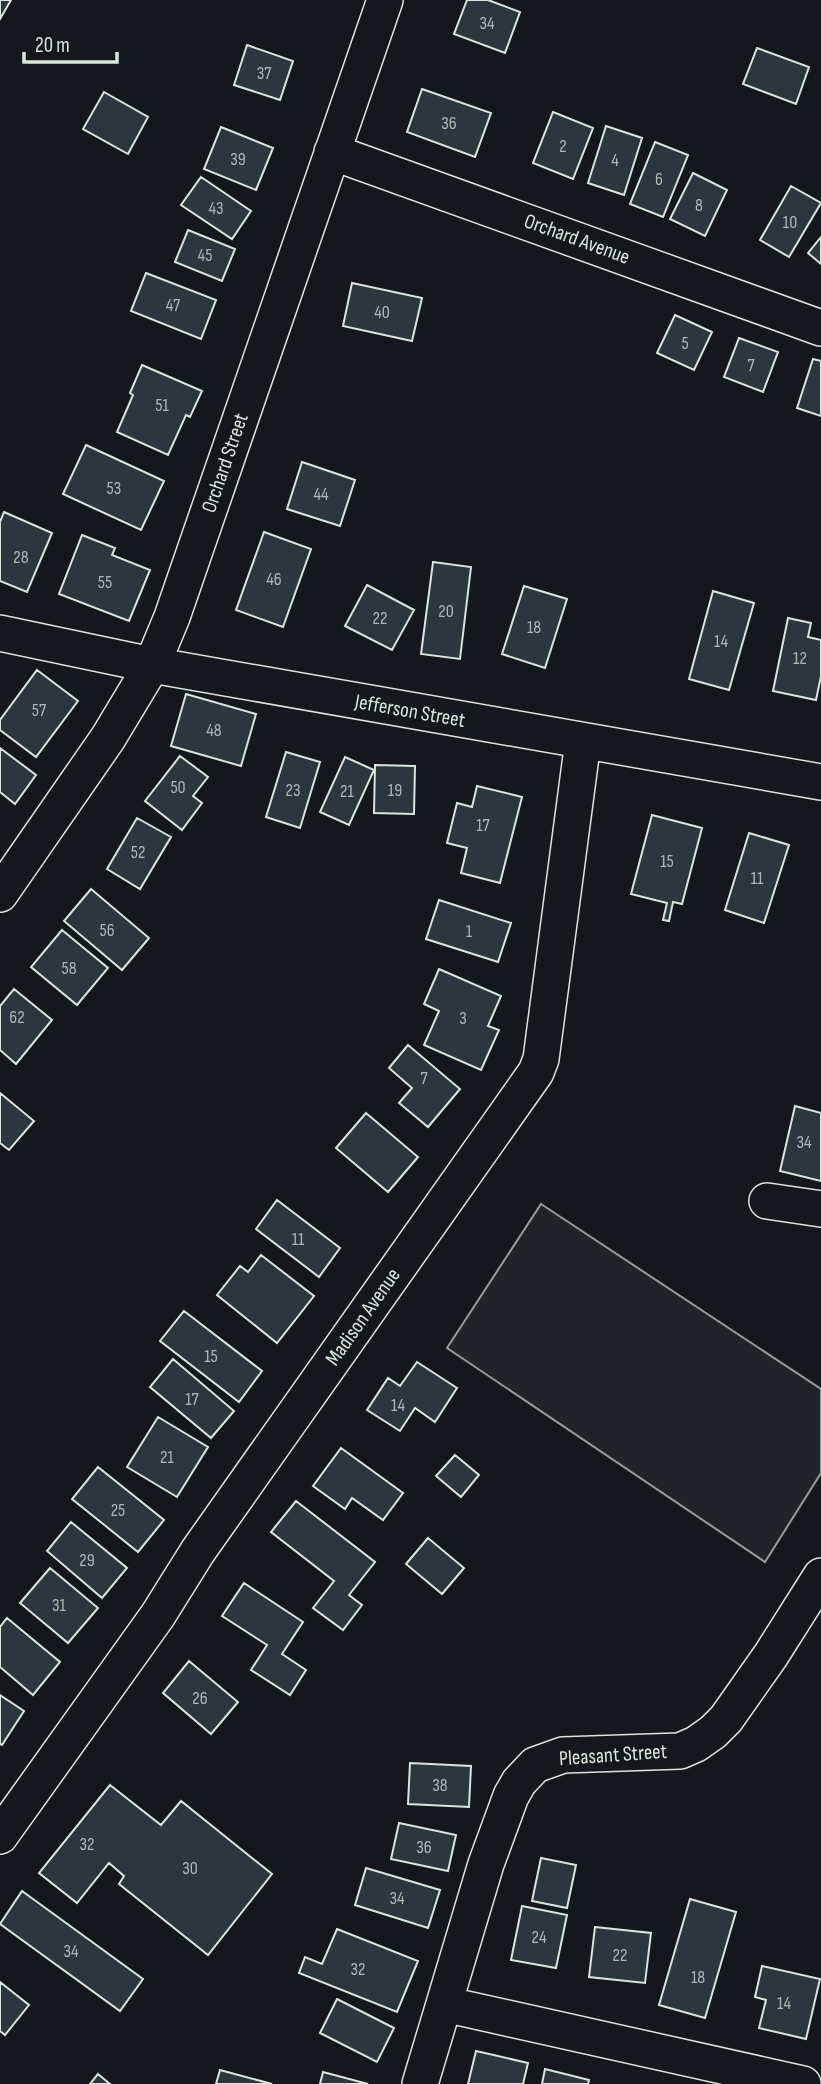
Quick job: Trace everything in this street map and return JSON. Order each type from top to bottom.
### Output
[{"type":"street","name":"Orchard Street","points":[[0,894],[108,738],[152,665],[172,617],[385,0]]},
{"type":"street","name":"Orchard Avenue","points":[[332,152],[821,328]]},
{"type":"street","name":"Jefferson Street","points":[[0,633],[152,665],[821,782]]},
{"type":"street","name":"Madison Avenue","points":[[0,1836],[158,1615],[198,1551],[536,1072],[541,1059],[583,741]]},
{"type":"street","points":[[766,1201],[821,1209]]},
{"type":"street","name":"Pleasant Street","points":[[420,2084],[486,1864],[519,1782],[536,1765],[563,1755],[665,1753],[680,1751],[696,1744],[726,1720],[821,1576]]},
{"type":"street","points":[[444,2004],[803,2084]]},
{"type":"shaded area","points":[[541,1204],[821,1389],[821,1473],[765,1562],[447,1348]]},
{"type":"building","points":[[0,0],[11,0],[0,19]]},
{"type":"building","points":[[467,0],[488,0],[520,12],[505,53],[454,34]]},
{"type":"building","points":[[247,45],[293,61],[280,100],[234,85]]},
{"type":"building","points":[[757,48],[809,67],[796,104],[743,84]]},
{"type":"building","points":[[422,89],[491,113],[475,157],[407,132]]},
{"type":"building","points":[[104,92],[148,117],[128,154],[83,129]]},
{"type":"building","points":[[553,112],[593,128],[573,179],[533,163]]},
{"type":"building","points":[[606,126],[642,138],[624,195],[588,183]]},
{"type":"building","points":[[221,127],[273,148],[256,190],[204,169]]},
{"type":"building","points":[[655,142],[688,155],[663,217],[630,204]]},
{"type":"building","points":[[693,173],[727,190],[705,236],[670,219]]},
{"type":"building","points":[[201,177],[251,211],[232,239],[181,205]]},
{"type":"building","points":[[791,186],[821,203],[789,257],[760,240]]},
{"type":"building","points":[[188,230],[235,249],[222,281],[175,262]]},
{"type":"building","points":[[821,237],[821,264],[808,253]]},
{"type":"building","points":[[146,273],[216,300],[201,339],[131,311]]},
{"type":"building","points":[[352,283],[422,298],[412,341],[343,326]]},
{"type":"building","points":[[675,315],[712,332],[694,370],[657,353]]},
{"type":"building","points":[[739,338],[778,352],[763,392],[724,377]]},
{"type":"building","points":[[813,359],[821,361],[821,416],[797,408]]},
{"type":"building","points":[[142,365],[202,391],[190,417],[186,415],[168,455],[117,432]]},
{"type":"building","points":[[86,445],[164,481],[141,530],[63,494]]},
{"type":"building","points":[[302,462],[355,480],[340,526],[287,509]]},
{"type":"building","points":[[4,512],[52,533],[27,592],[0,581],[0,522]]},
{"type":"building","points":[[264,532],[311,549],[283,627],[236,610]]},
{"type":"building","points":[[82,535],[115,548],[112,555],[150,570],[129,621],[59,594]]},
{"type":"building","points":[[433,562],[471,567],[460,659],[421,654]]},
{"type":"building","points":[[367,585],[414,610],[392,650],[345,626]]},
{"type":"building","points":[[524,586],[567,599],[545,668],[502,654]]},
{"type":"building","points":[[713,591],[754,603],[729,690],[689,679]]},
{"type":"building","points":[[788,618],[811,623],[808,637],[821,640],[821,676],[816,700],[773,691]]},
{"type":"building","points":[[37,670],[78,701],[36,757],[0,730],[0,720]]},
{"type":"building","points":[[186,694],[256,714],[241,766],[171,746]]},
{"type":"building","points":[[0,748],[36,775],[15,804],[0,792]]},
{"type":"building","points":[[286,752],[320,762],[300,828],[266,817]]},
{"type":"building","points":[[180,756],[208,777],[193,796],[202,803],[182,830],[145,801]]},
{"type":"building","points":[[345,757],[374,770],[349,825],[320,812]]},
{"type":"building","points":[[375,765],[415,766],[414,814],[374,813]]},
{"type":"building","points":[[477,786],[522,797],[500,883],[461,873],[467,848],[447,843],[457,803],[472,807]]},
{"type":"building","points":[[652,815],[702,828],[682,904],[673,902],[669,921],[663,920],[667,903],[631,894]]},
{"type":"building","points":[[137,818],[171,837],[140,889],[107,869]]},
{"type":"building","points":[[749,833],[789,845],[764,923],[725,910]]},
{"type":"building","points":[[91,889],[149,938],[122,970],[64,921]]},
{"type":"building","points":[[439,900],[511,923],[498,962],[426,939]]},
{"type":"building","points":[[62,930],[108,968],[77,1005],[31,967]]},
{"type":"building","points":[[439,969],[501,996],[488,1026],[499,1030],[481,1070],[424,1045],[439,1011],[424,1004]]},
{"type":"building","points":[[14,989],[52,1020],[16,1064],[0,1050],[0,1006]]},
{"type":"building","points":[[408,1045],[460,1089],[428,1127],[399,1103],[412,1088],[389,1068]]},
{"type":"building","points":[[0,1093],[34,1121],[9,1150],[0,1143]]},
{"type":"building","points":[[795,1106],[821,1113],[821,1181],[780,1171]]},
{"type":"building","points":[[366,1113],[418,1157],[388,1192],[336,1148]]},
{"type":"building","points":[[277,1200],[340,1248],[319,1277],[256,1229]]},
{"type":"building","points":[[261,1255],[314,1296],[277,1343],[217,1295],[240,1266],[248,1272]]},
{"type":"building","points":[[184,1311],[262,1371],[239,1402],[160,1341]]},
{"type":"building","points":[[173,1359],[234,1411],[211,1438],[150,1387]]},
{"type":"building","points":[[417,1362],[457,1388],[435,1422],[415,1408],[400,1431],[367,1410],[388,1378],[400,1386]]},
{"type":"building","points":[[158,1417],[208,1447],[177,1497],[127,1467]]},
{"type":"building","points":[[341,1448],[403,1493],[383,1520],[352,1498],[345,1509],[313,1486]]},
{"type":"building","points":[[455,1455],[479,1475],[461,1497],[436,1476]]},
{"type":"building","points":[[98,1467],[164,1520],[138,1552],[72,1499]]},
{"type":"building","points":[[296,1501],[375,1562],[349,1595],[362,1605],[343,1630],[313,1608],[334,1581],[271,1532]]},
{"type":"building","points":[[71,1522],[127,1568],[102,1598],[47,1551]]},
{"type":"building","points":[[428,1538],[464,1568],[442,1594],[406,1564]]},
{"type":"building","points":[[50,1568],[98,1608],[68,1643],[20,1603]]},
{"type":"building","points":[[244,1583],[303,1622],[282,1654],[306,1670],[290,1695],[251,1670],[267,1645],[222,1616]]},
{"type":"building","points":[[7,1618],[60,1662],[33,1695],[0,1667],[0,1627]]},
{"type":"building","points":[[189,1661],[238,1702],[211,1734],[163,1693]]},
{"type":"building","points":[[0,1695],[24,1711],[2,1745],[0,1744]]},
{"type":"building","points":[[410,1763],[471,1766],[469,1807],[408,1804]]},
{"type":"building","points":[[110,1785],[161,1825],[181,1801],[272,1874],[208,1955],[119,1884],[124,1876],[109,1863],[77,1903],[39,1873]]},
{"type":"building","points":[[399,1823],[456,1835],[448,1871],[391,1859]]},
{"type":"building","points":[[541,1858],[576,1865],[567,1908],[532,1901]]},
{"type":"building","points":[[366,1868],[440,1890],[428,1928],[355,1905]]},
{"type":"building","points":[[22,1891],[143,1979],[120,2011],[0,1924]]},
{"type":"building","points":[[690,1899],[736,1912],[705,2018],[659,2005]]},
{"type":"building","points":[[522,1906],[567,1915],[556,1968],[511,1960]]},
{"type":"building","points":[[595,1927],[651,1933],[645,1983],[589,1977]]},
{"type":"building","points":[[337,1929],[418,1961],[397,2012],[299,1973],[305,1957],[322,1964]]},
{"type":"building","points":[[762,1966],[820,1979],[806,2039],[759,2028],[766,2000],[755,1997]]},
{"type":"building","points":[[0,1982],[29,2005],[5,2035],[0,2031]]},
{"type":"building","points":[[337,1999],[394,2028],[377,2062],[320,2033]]},
{"type":"building","points":[[476,2051],[528,2063],[523,2084],[468,2084]]},
{"type":"building","points":[[545,2069],[589,2080],[588,2084],[542,2084]]},
{"type":"building","points":[[220,2070],[272,2084],[216,2084]]},
{"type":"building","points":[[323,2072],[368,2084],[320,2084]]},
{"type":"building","points":[[98,2074],[110,2084],[90,2084]]}]
